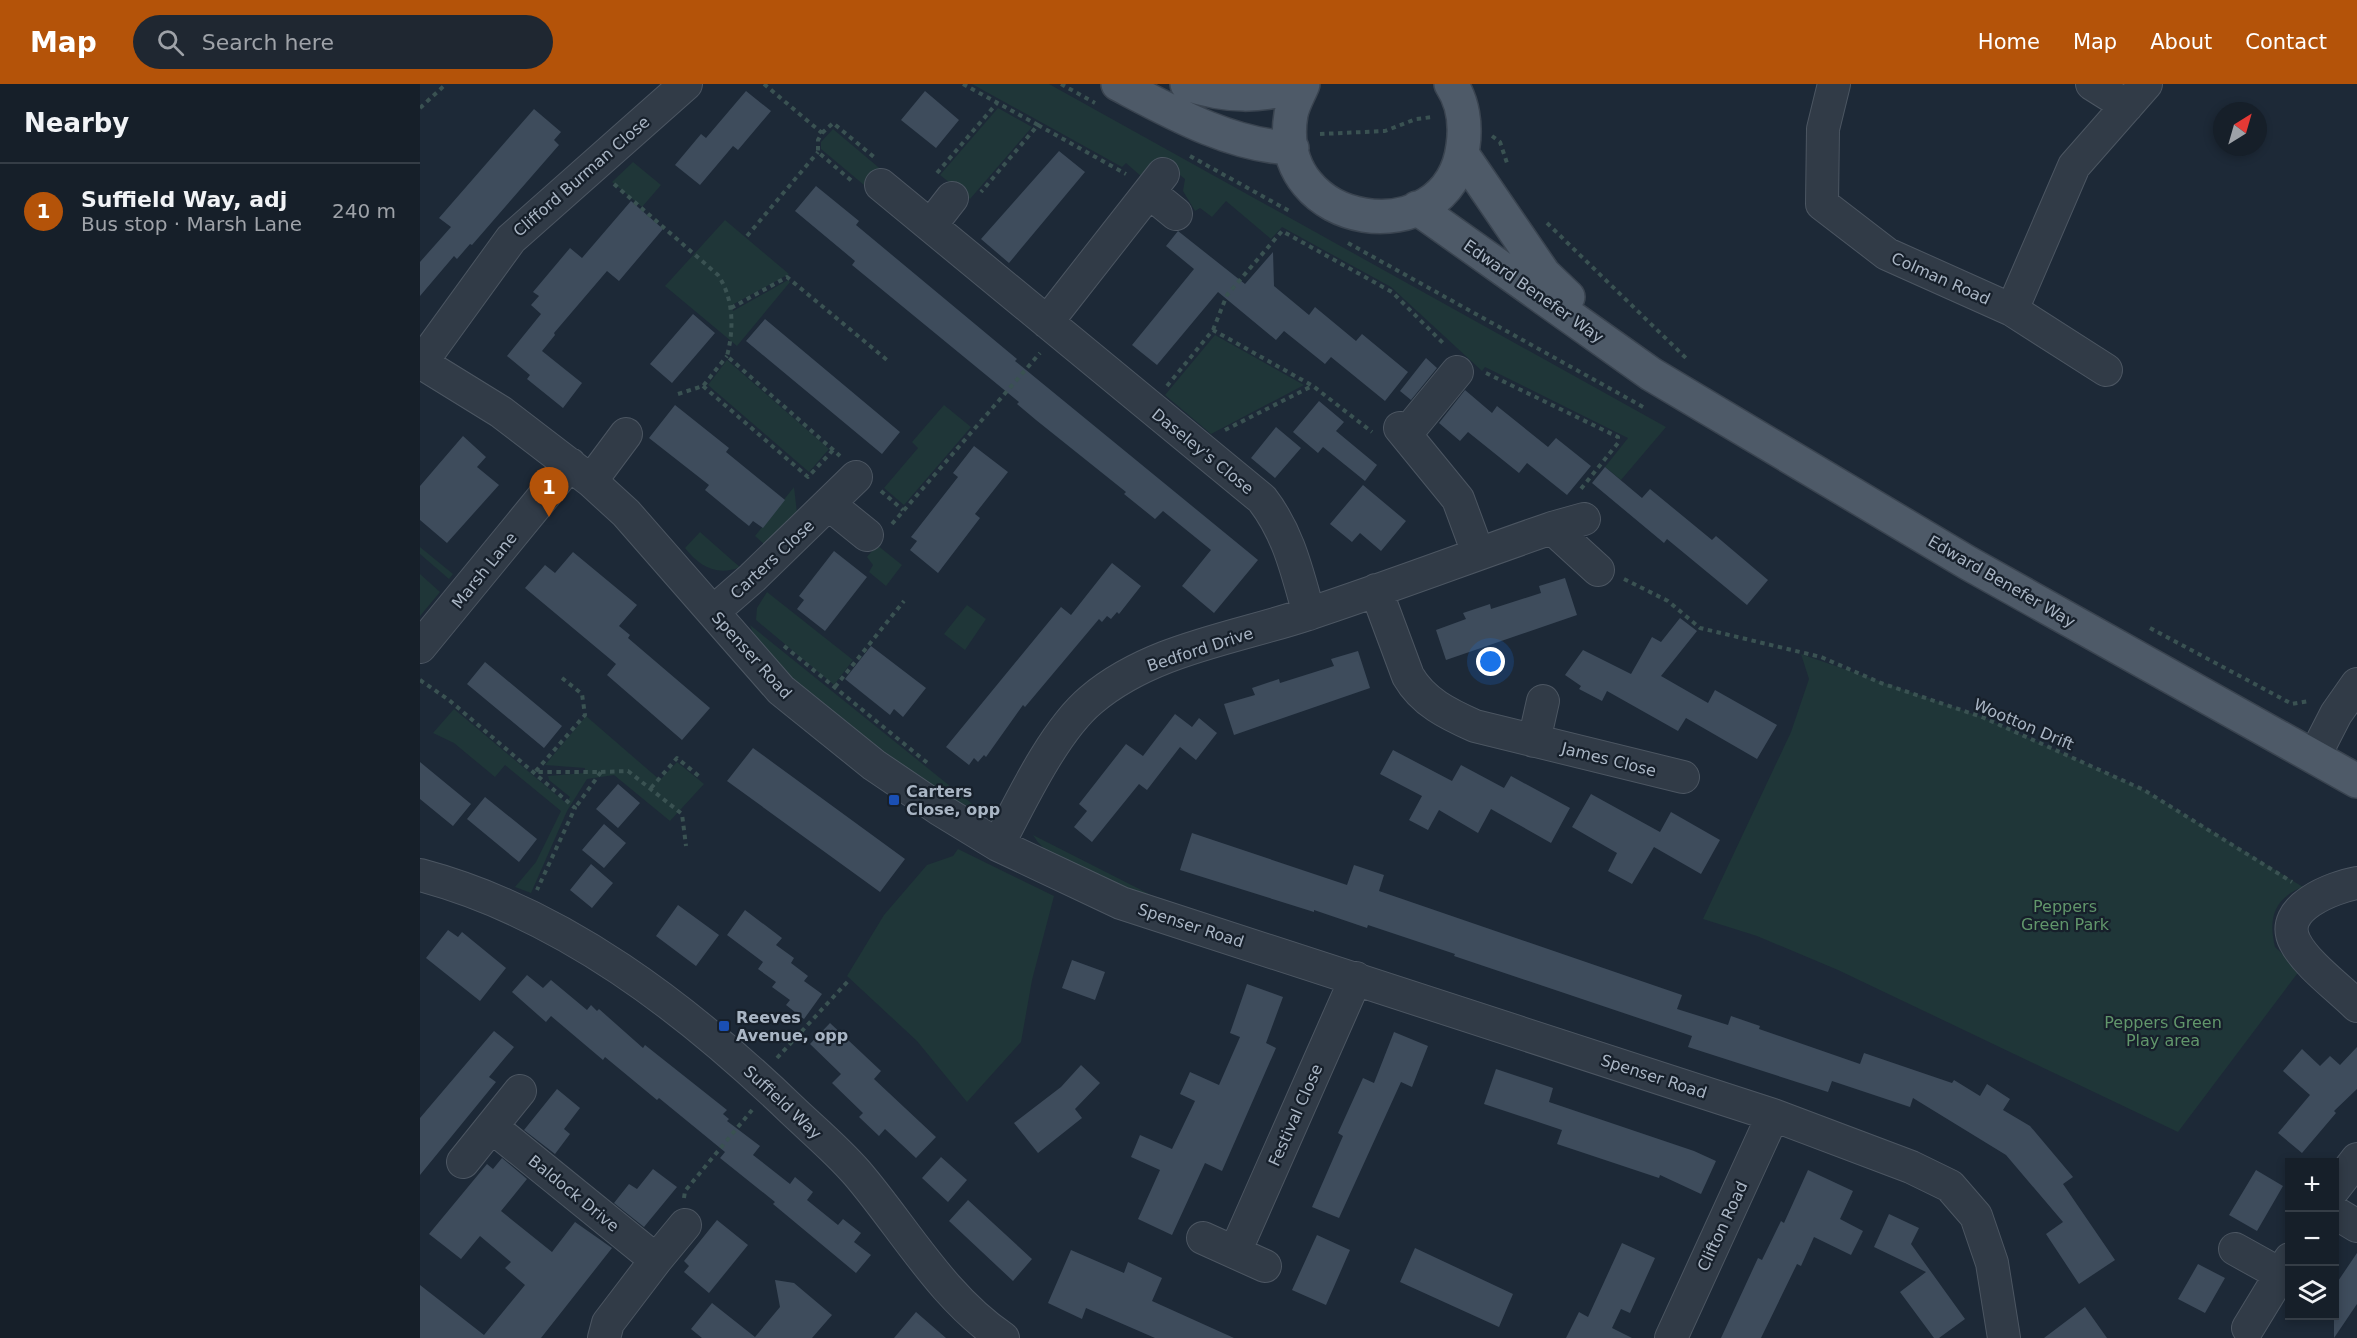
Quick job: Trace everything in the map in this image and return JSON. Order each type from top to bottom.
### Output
[{"type":"main road","points":[[1118,84],[1205,126],[1270,147],[1291,136]]},
{"type":"main road","points":[[1187,84],[1216,94],[1254,95],[1280,92],[1302,84]]},
{"type":"main road","points":[[1302,84],[1292,111],[1291,136],[1301,173],[1318,195],[1340,210],[1366,217],[1393,217],[1417,208],[1439,193],[1453,175],[1462,111]]},
{"type":"main road","name":"Edward Benefer Way","points":[[1462,111],[1545,274],[1651,374]]},
{"type":"main road","name":"Edward Benefer Way","points":[[1417,208],[1651,374],[1968,563],[2357,781]]},
{"type":"street","name":"Clifford Burman Close","points":[[420,363],[511,239],[686,84]]},
{"type":"street","name":"Colman Road","points":[[1834,84],[1823,129],[1822,204],[1887,254],[2012,310],[2106,370]]},
{"type":"street","points":[[2012,310],[2074,166],[2136,95],[2092,84]]},
{"type":"street","points":[[1053,327],[1156,183],[1176,214]]},
{"type":"street","name":"Daseley's Close","points":[[881,185],[1262,499],[1278,520],[1289,544],[1309,614]]},
{"type":"street","points":[[931,225],[943,187]]},
{"type":"street","name":"Spenser Road","points":[[420,363],[501,412],[580,473],[626,513],[777,686],[825,728],[920,796],[998,845],[1121,903],[1773,1115],[1911,1167],[1950,1186],[1976,1216],[1992,1263],[2004,1338]]},
{"type":"street","points":[[1457,372],[1403,431],[1458,499],[1478,553]]},
{"type":"street","name":"Marsh Lane","points":[[420,647],[580,473],[626,434]]},
{"type":"street","name":"Carters Close","points":[[713,612],[830,505],[856,477]]},
{"type":"street","points":[[830,505],[876,534]]},
{"type":"street","name":"Bedford Drive","points":[[998,845],[1046,759],[1067,727],[1089,702],[1116,680],[1154,661],[1309,614],[1478,553],[1584,519]]},
{"type":"street","points":[[1552,528],[1598,570]]},
{"type":"street","name":"James Close","points":[[1376,590],[1408,676],[1416,689],[1431,703],[1475,726],[1683,777]]},
{"type":"street","points":[[2314,757],[2336,714],[2357,684]]},
{"type":"street","points":[[1534,741],[1543,701]]},
{"type":"street","name":"Suffield Way","points":[[420,875],[468,890],[549,927],[644,986],[688,1018],[763,1083],[855,1171],[957,1301],[1003,1338]]},
{"type":"street","points":[[2357,883],[2338,886],[2315,897],[2305,905],[2295,920],[2292,930],[2294,941],[2357,1006]]},
{"type":"street","name":"Festival Close","points":[[1235,1252],[1356,978]]},
{"type":"street","points":[[463,1161],[520,1091]]},
{"type":"street","name":"Clifton Road","points":[[1671,1338],[1773,1115]]},
{"type":"street","name":"Baldock Drive","points":[[492,1127],[656,1260]]},
{"type":"street","points":[[2339,1183],[2357,1159]]},
{"type":"street","points":[[2339,1215],[2357,1226]]},
{"type":"street","points":[[604,1338],[608,1323],[685,1225]]},
{"type":"street","points":[[1203,1238],[1265,1266]]},
{"type":"street","points":[[2235,1249],[2285,1266],[2248,1328]]},
{"type":"path","points":[[420,108],[446,84]]},
{"type":"path","points":[[747,236],[818,152],[818,140],[822,133],[764,84]]},
{"type":"path","points":[[963,84],[1124,171],[1156,183]]},
{"type":"path","points":[[997,103],[943,187],[971,204],[1038,125]]},
{"type":"path","points":[[1291,136],[1385,131],[1416,119],[1462,111],[1500,142],[1512,175]]},
{"type":"path","points":[[818,152],[869,195],[881,185]]},
{"type":"path","points":[[592,167],[718,275],[731,308],[731,340],[727,356],[703,386],[678,394]]},
{"type":"path","points":[[1546,222],[1616,287],[1692,366]]},
{"type":"path","points":[[731,308],[787,277],[887,360]]},
{"type":"path","points":[[876,534],[903,510],[1053,327]]},
{"type":"path","points":[[1149,408],[1213,330],[1312,386],[1370,432],[1403,431]]},
{"type":"path","points":[[727,356],[834,448],[856,477],[872,483],[903,510]]},
{"type":"path","points":[[703,386],[808,477],[834,448]]},
{"type":"path","points":[[1195,446],[1312,386]]},
{"type":"path","name":"Wootton Drift","points":[[1598,570],[1635,582],[1668,601],[1700,628],[1821,657],[1881,683],[1982,717],[2144,790],[2315,897]]},
{"type":"path","points":[[835,687],[904,601]]},
{"type":"path","points":[[2146,625],[2292,704],[2314,700],[2336,714]]},
{"type":"path","points":[[781,644],[934,768]]},
{"type":"path","points":[[535,772],[585,715],[582,694],[562,678]]},
{"type":"path","points":[[420,680],[449,700],[575,808]]},
{"type":"path","points":[[651,788],[677,758],[700,777]]},
{"type":"path","points":[[535,772],[628,771],[682,814],[686,846]]},
{"type":"path","points":[[525,915],[575,808],[601,772]]},
{"type":"path","points":[[685,1191],[763,1083],[850,979]]},
{"type":"green space","points":[[972,84],[1049,84],[1666,427],[1621,480],[1605,467],[1628,438],[1485,367],[1482,371],[1391,287],[1282,227],[1271,239],[1226,201],[1212,217],[1200,208],[1195,211],[1183,191],[1185,179],[1166,164],[1150,184],[1126,163],[1122,167]]},
{"type":"green space","points":[[998,108],[1032,127],[970,199],[940,175]]},
{"type":"green space","points":[[833,129],[884,172],[870,190],[821,149],[821,142]]},
{"type":"green space","points":[[633,162],[661,185],[642,207],[612,182]]},
{"type":"green space","points":[[725,220],[789,274],[732,305],[733,311],[788,280],[790,282],[737,346],[665,286]]},
{"type":"green space","points":[[1215,335],[1304,385],[1211,434],[1165,395]]},
{"type":"green space","points":[[727,360],[829,449],[809,472],[708,385]]},
{"type":"green space","points":[[944,405],[971,427],[904,505],[884,488],[918,448],[912,442]]},
{"type":"green space","points":[[794,487],[797,513],[764,544],[755,536]]},
{"type":"green space","points":[[700,532],[740,567],[724,571],[716,570],[696,560],[685,548]]},
{"type":"green space","points":[[877,545],[902,565],[886,586],[869,572],[873,565],[867,557]]},
{"type":"green space","points":[[420,547],[453,574],[449,579],[420,554]]},
{"type":"green space","points":[[420,574],[440,592],[420,616]]},
{"type":"green space","points":[[767,592],[853,660],[834,685],[756,620],[757,608]]},
{"type":"green space","points":[[967,605],[986,619],[965,650],[944,634]]},
{"type":"green space","points":[[750,625],[976,807],[956,801],[928,786],[859,738],[794,683],[770,659],[757,642]]},
{"type":"green space","name":"Peppers Green Park","points":[[1801,654],[1982,717],[2144,790],[2303,887],[2285,897],[2280,903],[2275,910],[2272,927],[2275,947],[2300,970],[2178,1132],[1838,970],[1757,936],[1703,919],[1791,732],[1809,679]]},
{"type":"green space","points":[[454,709],[566,803],[570,797],[549,780],[548,776],[584,773],[585,768],[545,765],[586,716],[660,780],[677,762],[704,784],[670,821],[614,775],[587,779],[567,811],[531,893],[515,887],[536,862],[561,811],[505,765],[495,777],[454,743],[433,733]]},
{"type":"green space","points":[[1033,835],[1151,895],[1103,880],[1069,866],[1042,847]]},
{"type":"green space","points":[[958,849],[1054,896],[1032,980],[1021,1042],[967,1102],[917,1041],[847,976],[884,915],[927,865],[953,856]]},
{"type":"building","points":[[746,91],[771,111],[738,150],[733,146],[700,185],[675,165],[701,134],[706,138]]},
{"type":"building","points":[[925,91],[959,120],[936,148],[901,120]]},
{"type":"building","points":[[534,109],[561,132],[554,140],[559,145],[472,245],[470,244],[457,259],[454,256],[420,296],[420,262],[451,227],[439,218]]},
{"type":"building","points":[[1059,151],[1085,172],[1009,263],[981,239]]},
{"type":"building","points":[[816,186],[859,221],[856,225],[1017,359],[1015,361],[1258,560],[1214,613],[1182,586],[1211,550],[1163,511],[1155,519],[1124,494],[1126,492],[1017,404],[1019,402],[852,265],[855,261],[795,211]]},
{"type":"building","points":[[631,201],[663,229],[619,281],[607,271],[554,333],[555,335],[542,351],[582,383],[563,408],[527,379],[530,375],[507,356],[541,314],[531,305],[539,296],[533,292],[570,248],[582,258]]},
{"type":"building","points":[[1178,231],[1245,284],[1273,252],[1274,286],[1309,315],[1315,307],[1356,341],[1362,334],[1408,372],[1385,401],[1331,357],[1325,364],[1284,331],[1276,340],[1218,292],[1157,365],[1132,345],[1194,269],[1166,246]]},
{"type":"building","points":[[693,314],[715,333],[672,383],[650,364]]},
{"type":"building","points":[[765,319],[900,432],[882,454],[746,341]]},
{"type":"building","points":[[1426,358],[1437,368],[1411,400],[1400,391]]},
{"type":"building","points":[[1465,390],[1492,413],[1497,406],[1548,447],[1556,438],[1591,466],[1567,495],[1527,463],[1519,473],[1468,432],[1460,441],[1439,423]]},
{"type":"building","points":[[1319,401],[1344,422],[1336,431],[1377,465],[1365,481],[1323,447],[1318,453],[1293,432]]},
{"type":"building","points":[[675,405],[729,448],[726,452],[785,500],[763,528],[753,521],[749,526],[705,490],[709,485],[649,438]]},
{"type":"building","points":[[1276,427],[1301,448],[1275,478],[1251,458]]},
{"type":"building","points":[[463,436],[486,457],[477,467],[499,485],[447,543],[420,520],[420,486]]},
{"type":"building","points":[[974,446],[1008,472],[975,514],[980,518],[938,573],[910,550],[917,541],[911,537],[958,477],[953,473]]},
{"type":"building","points":[[1605,467],[1642,498],[1650,489],[1712,540],[1716,536],[1768,580],[1747,605],[1667,539],[1664,543],[1592,483]]},
{"type":"building","points":[[1363,485],[1406,521],[1381,551],[1360,533],[1352,542],[1330,524]]},
{"type":"building","points":[[834,551],[867,577],[825,631],[797,609],[804,600],[799,596]]},
{"type":"building","points":[[573,552],[637,605],[619,626],[630,635],[628,638],[710,708],[682,740],[607,675],[616,664],[525,588],[545,565],[555,573]]},
{"type":"building","points":[[1112,563],[1141,586],[1119,614],[1117,612],[1111,619],[1107,616],[1102,622],[1099,619],[1025,707],[1023,705],[986,757],[984,755],[978,762],[974,758],[969,765],[946,747],[1061,607],[1071,615]]},
{"type":"building","points":[[1565,578],[1577,615],[1446,660],[1436,630],[1466,619],[1463,613],[1490,604],[1491,609],[1541,593],[1539,586]]},
{"type":"building","points":[[1680,618],[1697,631],[1661,676],[1708,703],[1715,690],[1777,725],[1757,759],[1686,718],[1678,731],[1607,691],[1602,701],[1579,689],[1581,686],[1565,675],[1583,650],[1631,674],[1652,637],[1661,642]]},
{"type":"building","points":[[871,646],[926,688],[903,717],[894,709],[890,715],[845,679]]},
{"type":"building","points":[[1358,651],[1370,688],[1234,735],[1224,704],[1255,695],[1252,688],[1279,679],[1280,683],[1334,666],[1331,659]]},
{"type":"building","points":[[485,662],[562,726],[544,748],[467,684]]},
{"type":"building","points":[[1175,714],[1192,727],[1199,718],[1217,733],[1196,760],[1180,747],[1147,790],[1139,784],[1092,842],[1074,827],[1087,811],[1079,804],[1126,744],[1143,756]]},
{"type":"building","points":[[753,748],[905,859],[880,892],[727,781]]},
{"type":"building","points":[[1393,750],[1452,781],[1461,765],[1504,788],[1511,776],[1570,808],[1551,843],[1491,809],[1478,833],[1439,810],[1428,830],[1409,820],[1422,796],[1380,774]]},
{"type":"building","points":[[420,762],[471,804],[453,826],[420,799]]},
{"type":"building","points":[[618,784],[640,803],[618,828],[596,809]]},
{"type":"building","points":[[1591,794],[1660,832],[1671,812],[1720,840],[1701,874],[1654,847],[1632,884],[1608,871],[1617,853],[1572,827]]},
{"type":"building","points":[[485,797],[537,839],[519,862],[467,819]]},
{"type":"building","points":[[604,824],[626,843],[604,868],[582,850]]},
{"type":"building","points":[[1192,833],[1347,885],[1354,865],[1384,875],[1379,891],[1682,995],[1677,1009],[1728,1025],[1731,1016],[1760,1026],[1759,1029],[1860,1064],[1864,1053],[1952,1083],[1954,1080],[1980,1096],[1987,1084],[2010,1099],[2003,1110],[2030,1126],[2073,1177],[2063,1184],[2115,1260],[2079,1284],[2046,1234],[2063,1222],[2006,1155],[1913,1098],[1910,1107],[1832,1081],[1828,1092],[1688,1047],[1692,1036],[1454,956],[1455,954],[1368,925],[1367,928],[1180,870]]},
{"type":"building","points":[[591,864],[613,883],[592,908],[570,890]]},
{"type":"building","points":[[678,905],[719,935],[696,966],[656,936]]},
{"type":"building","points":[[745,910],[782,938],[776,945],[794,958],[791,963],[808,976],[804,981],[822,994],[804,1019],[786,1005],[790,1000],[772,987],[776,982],[758,969],[763,962],[727,935]]},
{"type":"building","points":[[448,930],[458,937],[462,932],[506,968],[480,1001],[426,958]]},
{"type":"building","points":[[1072,960],[1105,972],[1095,1000],[1062,988]]},
{"type":"building","points":[[527,975],[543,988],[551,980],[587,1010],[591,1005],[597,1011],[599,1009],[643,1048],[645,1045],[727,1110],[723,1114],[729,1119],[727,1121],[760,1146],[753,1155],[790,1184],[795,1177],[813,1192],[807,1200],[838,1225],[843,1219],[861,1233],[854,1242],[871,1255],[856,1273],[773,1204],[775,1202],[720,1158],[725,1152],[659,1098],[657,1100],[605,1057],[603,1060],[551,1016],[546,1022],[512,992]]},
{"type":"building","points":[[1247,984],[1283,997],[1266,1043],[1276,1048],[1222,1171],[1205,1163],[1172,1235],[1138,1219],[1160,1170],[1131,1157],[1140,1135],[1172,1149],[1195,1101],[1180,1094],[1190,1072],[1219,1085],[1240,1037],[1230,1033]]},
{"type":"building","points":[[830,1023],[881,1071],[874,1079],[936,1137],[916,1158],[885,1129],[879,1136],[859,1117],[863,1113],[832,1083],[841,1074],[810,1044]]},
{"type":"building","points":[[494,1031],[514,1047],[489,1077],[496,1082],[420,1175],[420,1118]]},
{"type":"building","points":[[1394,1032],[1428,1046],[1412,1087],[1401,1082],[1339,1218],[1312,1207],[1343,1136],[1338,1133],[1363,1078],[1374,1083]]},
{"type":"building","points":[[2357,1047],[2357,1089],[2334,1111],[2336,1113],[2302,1153],[2278,1133],[2310,1095],[2283,1071],[2302,1049],[2320,1066],[2330,1056],[2340,1065]]},
{"type":"building","points":[[1081,1065],[1100,1083],[1075,1109],[1082,1118],[1038,1153],[1014,1123],[1061,1087]]},
{"type":"building","points":[[1496,1069],[1553,1088],[1549,1102],[1694,1151],[1716,1161],[1701,1194],[1660,1175],[1659,1178],[1557,1144],[1562,1130],[1484,1104]]},
{"type":"building","points":[[557,1089],[580,1108],[564,1129],[570,1134],[555,1154],[524,1130]]},
{"type":"building","points":[[941,1157],[967,1180],[948,1202],[922,1178]]},
{"type":"building","points":[[502,1158],[527,1179],[501,1211],[552,1252],[575,1222],[612,1248],[541,1338],[420,1338],[420,1285],[484,1335],[525,1285],[505,1268],[511,1262],[480,1236],[461,1259],[429,1234],[487,1164],[493,1169]]},
{"type":"building","points":[[653,1169],[677,1187],[644,1227],[614,1203],[629,1184],[637,1189]]},
{"type":"building","points":[[1808,1170],[1853,1191],[1840,1219],[1863,1231],[1851,1255],[1814,1237],[1801,1266],[1797,1264],[1761,1338],[1721,1338],[1758,1258],[1762,1260],[1781,1221],[1784,1223]]},
{"type":"building","points":[[2256,1170],[2283,1186],[2257,1231],[2229,1215]]},
{"type":"building","points":[[968,1200],[1032,1259],[1013,1281],[949,1221]]},
{"type":"building","points":[[1889,1214],[1919,1228],[1911,1244],[1965,1319],[1939,1338],[1934,1338],[1900,1292],[1926,1272],[1874,1247]]},
{"type":"building","points":[[717,1220],[748,1245],[709,1293],[684,1272],[689,1266],[684,1261]]},
{"type":"building","points":[[1317,1235],[1350,1250],[1326,1305],[1292,1290]]},
{"type":"building","points":[[1622,1243],[1655,1258],[1630,1313],[1621,1309],[1612,1328],[1632,1338],[1566,1338],[1579,1312],[1588,1317]]},
{"type":"building","points":[[1415,1248],[1513,1294],[1499,1327],[1400,1282]]},
{"type":"building","points":[[1071,1250],[1124,1273],[1128,1262],[1162,1278],[1152,1301],[1234,1338],[1155,1338],[1086,1308],[1082,1319],[1048,1303]]},
{"type":"building","points":[[2357,1253],[2357,1304],[2334,1338],[2334,1320],[2339,1320],[2339,1280]]},
{"type":"building","points":[[2198,1264],[2225,1278],[2205,1313],[2178,1299]]},
{"type":"building","points":[[775,1280],[794,1283],[832,1315],[812,1338],[702,1338],[691,1329],[712,1303],[755,1337],[780,1307]]},
{"type":"building","points":[[2085,1307],[2107,1338],[2044,1338]]},
{"type":"building","points":[[916,1312],[946,1338],[894,1338]]},
{"type":"place","name":"Suffield Way, adj","points":[[549,517]]},
{"type":"place","name":"Carters Close, opp","points":[[894,800]]},
{"type":"place","name":"Reeves Avenue, opp","points":[[724,1026]]},
{"type":"park label","name":"Peppers Green Play area","points":[[2163,1031]]}]
